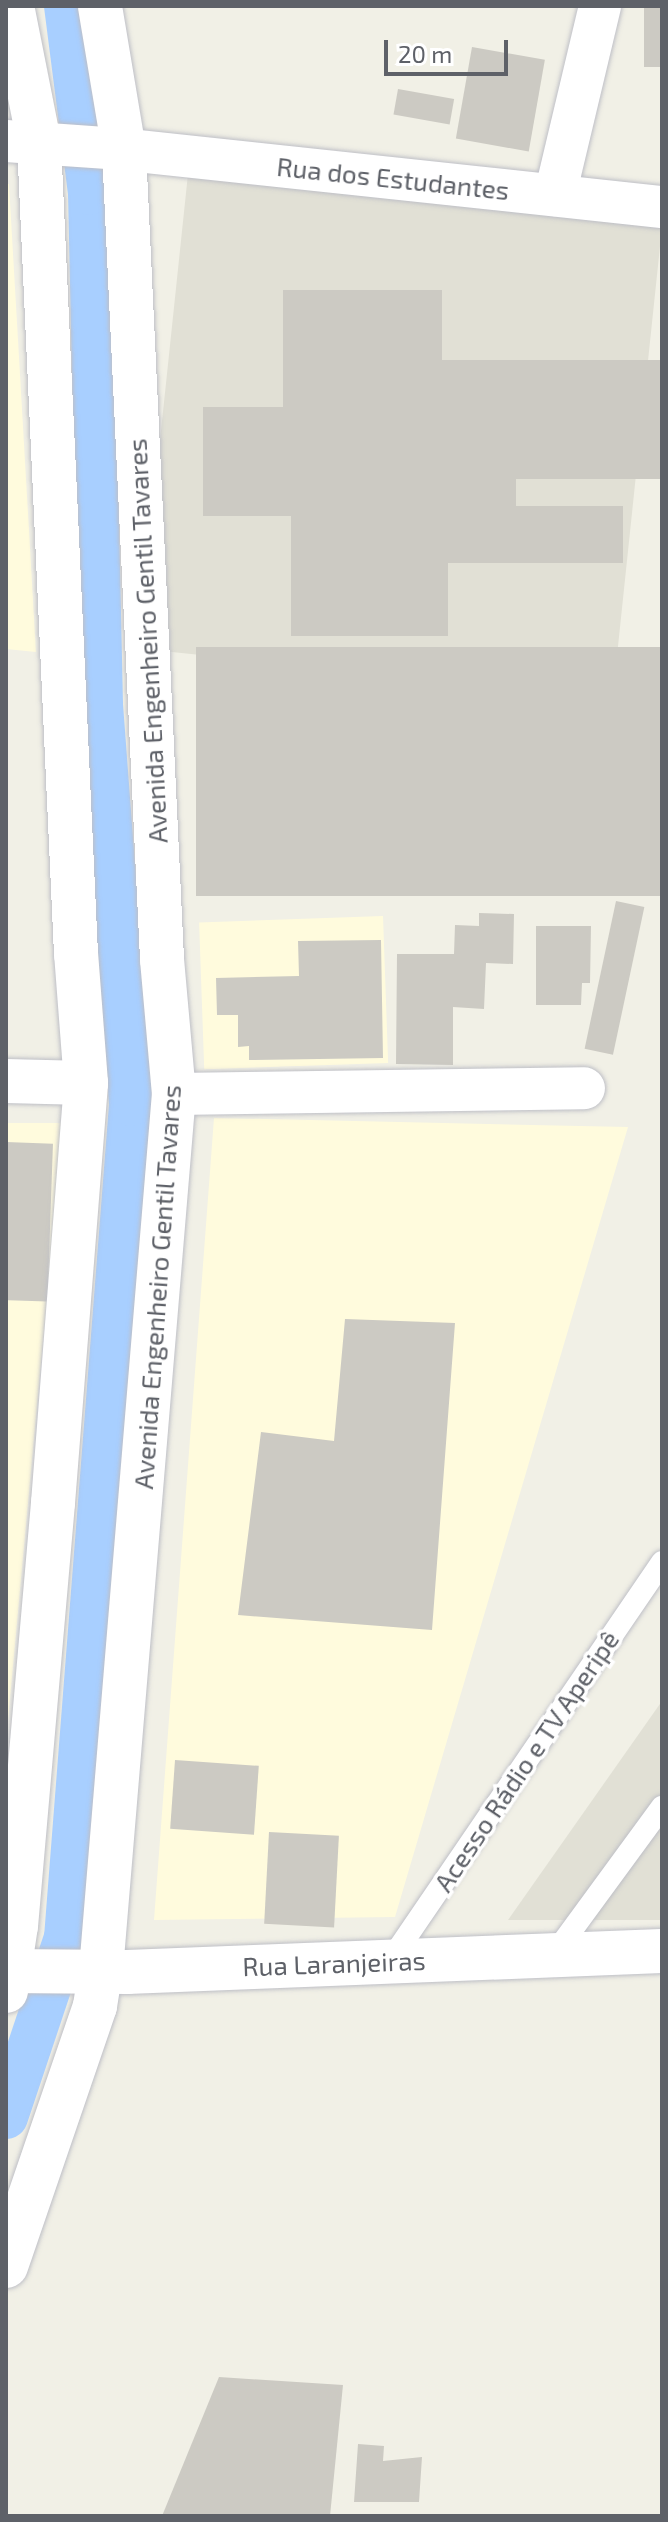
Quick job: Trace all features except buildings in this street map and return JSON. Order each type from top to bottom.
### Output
[{"type":"main road","points":[[11,1976],[55,1488],[86,1083],[30,142],[12,6]]},
{"type":"main road","name":"Avenida Engenheiro Gentil Tavares","points":[[6,2266],[95,2006],[92,1970],[174,1094],[162,959],[121,149],[100,6]]},
{"type":"main road","points":[[6,1081],[86,1083]]},
{"type":"main road","name":"Rua Laranjeiras","points":[[11,1976],[92,1970],[127,1972],[662,1951]]},
{"type":"street","points":[[555,195],[600,6]]},
{"type":"street","name":"Rua dos Estudantes","points":[[30,142],[662,207]]},
{"type":"street","points":[[174,1094],[584,1088]]},
{"type":"lane","name":"Acesso Rádio e TV Aperipê","points":[[390,1961],[662,1562]]},
{"type":"lane","points":[[555,1953],[662,1807]]},
{"type":"shaded area","points":[[188,174],[662,224],[613,698],[138,648]]},
{"type":"shaded area","points":[[6,184],[9,184],[36,652],[6,649]]},
{"type":"shaded area","points":[[383,916],[388,1063],[204,1069],[199,922]]},
{"type":"shaded area","points":[[214,1118],[628,1127],[395,1917],[154,1920]]},
{"type":"shaded area","points":[[6,1123],[63,1123],[6,1742]]},
{"type":"shaded area","points":[[662,1701],[662,1920],[508,1920]]},
{"type":"waterway","points":[[6,2117],[66,1938],[131,1104],[101,704],[90,193],[66,6]]}]
